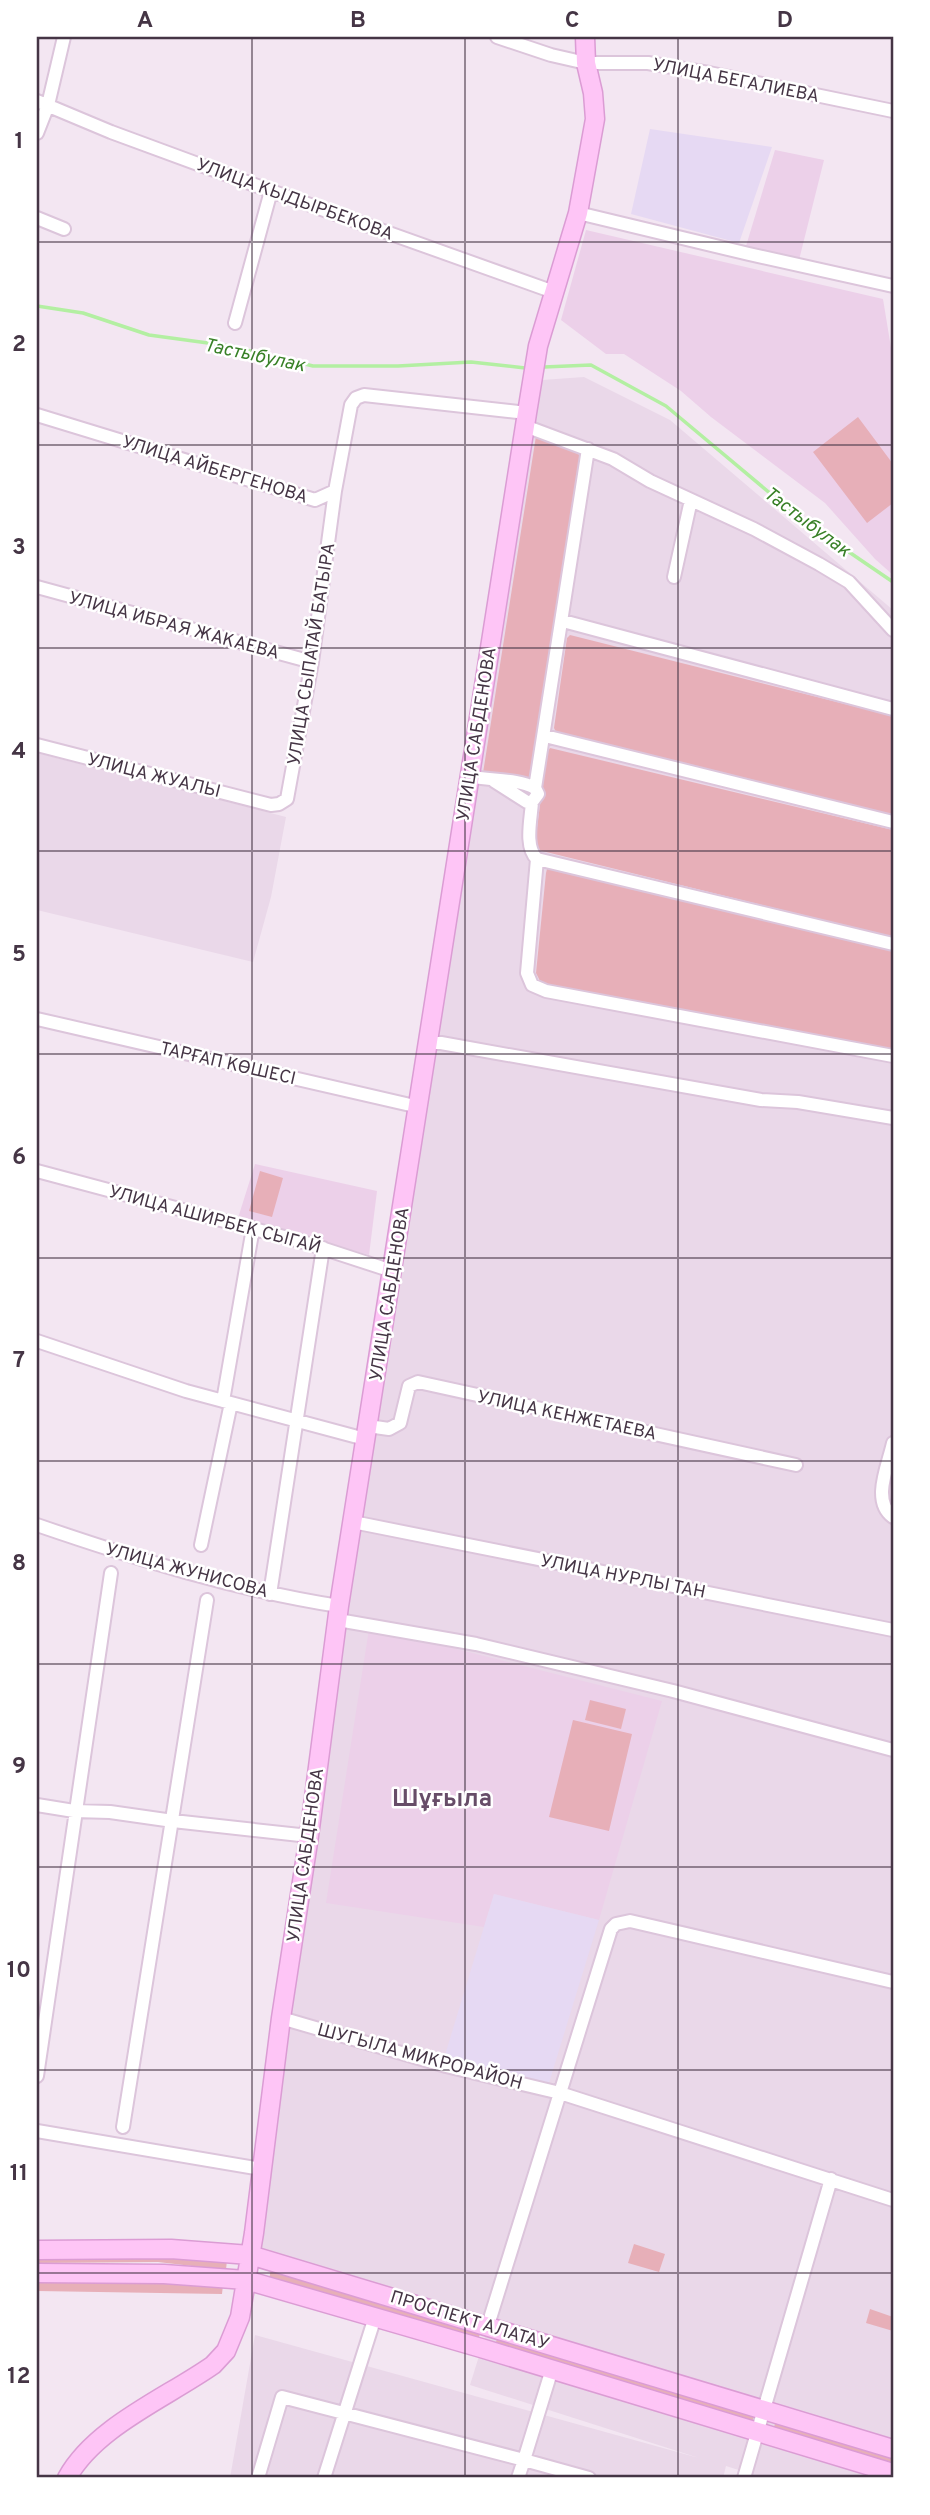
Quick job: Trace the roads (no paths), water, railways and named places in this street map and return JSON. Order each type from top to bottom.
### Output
[{"type":"street","points":[[37,134],[42,103],[64,37]]},
{"type":"street","name":"УЛИЦА БЕГАЛИЕВА","points":[[497,37],[551,55],[586,63],[648,63],[893,111]]},
{"type":"street","name":"УЛИЦА САБДЕНОВА","points":[[67,2478],[85,2452],[110,2430],[214,2365],[226,2351],[235,2332],[250,2255],[338,1613],[538,346],[578,213],[595,119],[593,93],[586,63],[585,37]]},
{"type":"street","name":"УЛИЦА КЫДЫРБЕКОВА","points":[[42,103],[111,132],[554,292]]},
{"type":"street","points":[[235,323],[271,191]]},
{"type":"street","points":[[578,213],[893,286]]},
{"type":"street","points":[[37,218],[64,229]]},
{"type":"street","name":"УЛИЦА АЙБЕРГЕНОВА","points":[[37,415],[315,500],[335,491],[351,405],[356,398],[364,395],[526,420]]},
{"type":"street","points":[[526,420],[613,459],[650,481],[764,534],[849,582],[893,630]]},
{"type":"street","points":[[588,449],[535,788],[538,794],[532,802],[532,854],[537,859],[893,944]]},
{"type":"street","name":"УЛИЦА СЫПАТАЙ БАТЫРА","points":[[271,805],[287,799],[312,662],[335,491]]},
{"type":"street","points":[[674,577],[691,500]]},
{"type":"street","name":"УЛИЦА ИБРАЯ ЖАКАЕВА","points":[[37,587],[312,662]]},
{"type":"street","points":[[563,621],[893,709]]},
{"type":"street","points":[[545,736],[893,822]]},
{"type":"street","name":"УЛИЦА ЖУАЛЫ","points":[[37,745],[271,805]]},
{"type":"street","points":[[469,776],[516,782],[535,788]]},
{"type":"street","points":[[495,781],[522,800],[532,802]]},
{"type":"street","points":[[537,859],[527,973],[532,985],[545,991],[893,1056]]},
{"type":"street","name":"ТАРҒАП КӨШЕСІ","points":[[37,1019],[419,1107]]},
{"type":"street","points":[[429,1043],[761,1100],[798,1102],[893,1118]]},
{"type":"street","name":"УЛИЦА АШИРБЕК СЫГАЙ","points":[[37,1171],[253,1228],[393,1271]]},
{"type":"street","points":[[201,1545],[227,1402],[253,1228]]},
{"type":"street","points":[[270,1594],[323,1248]]},
{"type":"street","name":"УЛИЦА КЕНЖЕТАЕВА","points":[[37,1341],[186,1391],[298,1421],[366,1433],[389,1429],[400,1423],[409,1385],[418,1382],[796,1465]]},
{"type":"street","points":[[893,1443],[880,1496],[885,1511],[893,1517]]},
{"type":"street","name":"УЛИЦА НУРЛЫ ТАН","points":[[353,1522],[893,1630]]},
{"type":"street","name":"УЛИЦА ЖУНИСОВА","points":[[37,1525],[125,1555],[338,1613],[673,1691],[893,1750]]},
{"type":"street","points":[[37,2076],[111,1573]]},
{"type":"street","points":[[123,2127],[207,1601]]},
{"type":"street","points":[[37,1805],[309,1836]]},
{"type":"street","points":[[481,2348],[611,1929],[616,1924],[630,1921],[893,1982]]},
{"type":"street","name":"ШУГЫЛА МИКРОРАЙОН","points":[[281,2018],[446,2066],[560,2093],[893,2200]]},
{"type":"street","points":[[37,2131],[261,2169]]},
{"type":"street","points":[[744,2478],[831,2179]]},
{"type":"street","name":"ПРОСПЕКТ АЛАТАУ","points":[[37,2250],[171,2249],[250,2255],[893,2449]]},
{"type":"street","name":"ПРОСПЕКТ АЛАТАУ","points":[[37,2273],[164,2274],[246,2280],[893,2473]]},
{"type":"street","points":[[324,2478],[375,2317]]},
{"type":"street","points":[[518,2478],[552,2370]]},
{"type":"street","points":[[257,2478],[282,2397],[589,2478]]},
{"type":"waterway","name":"Тастыбулак","points":[[37,306],[83,313],[149,335],[230,346],[313,366],[398,366],[471,362],[525,368]]},
{"type":"waterway","name":"Тастыбулак","points":[[544,367],[591,365],[666,406],[802,520],[893,582]]},
{"type":"district","name":"Шұғыла","points":[[442,1798]]}]
